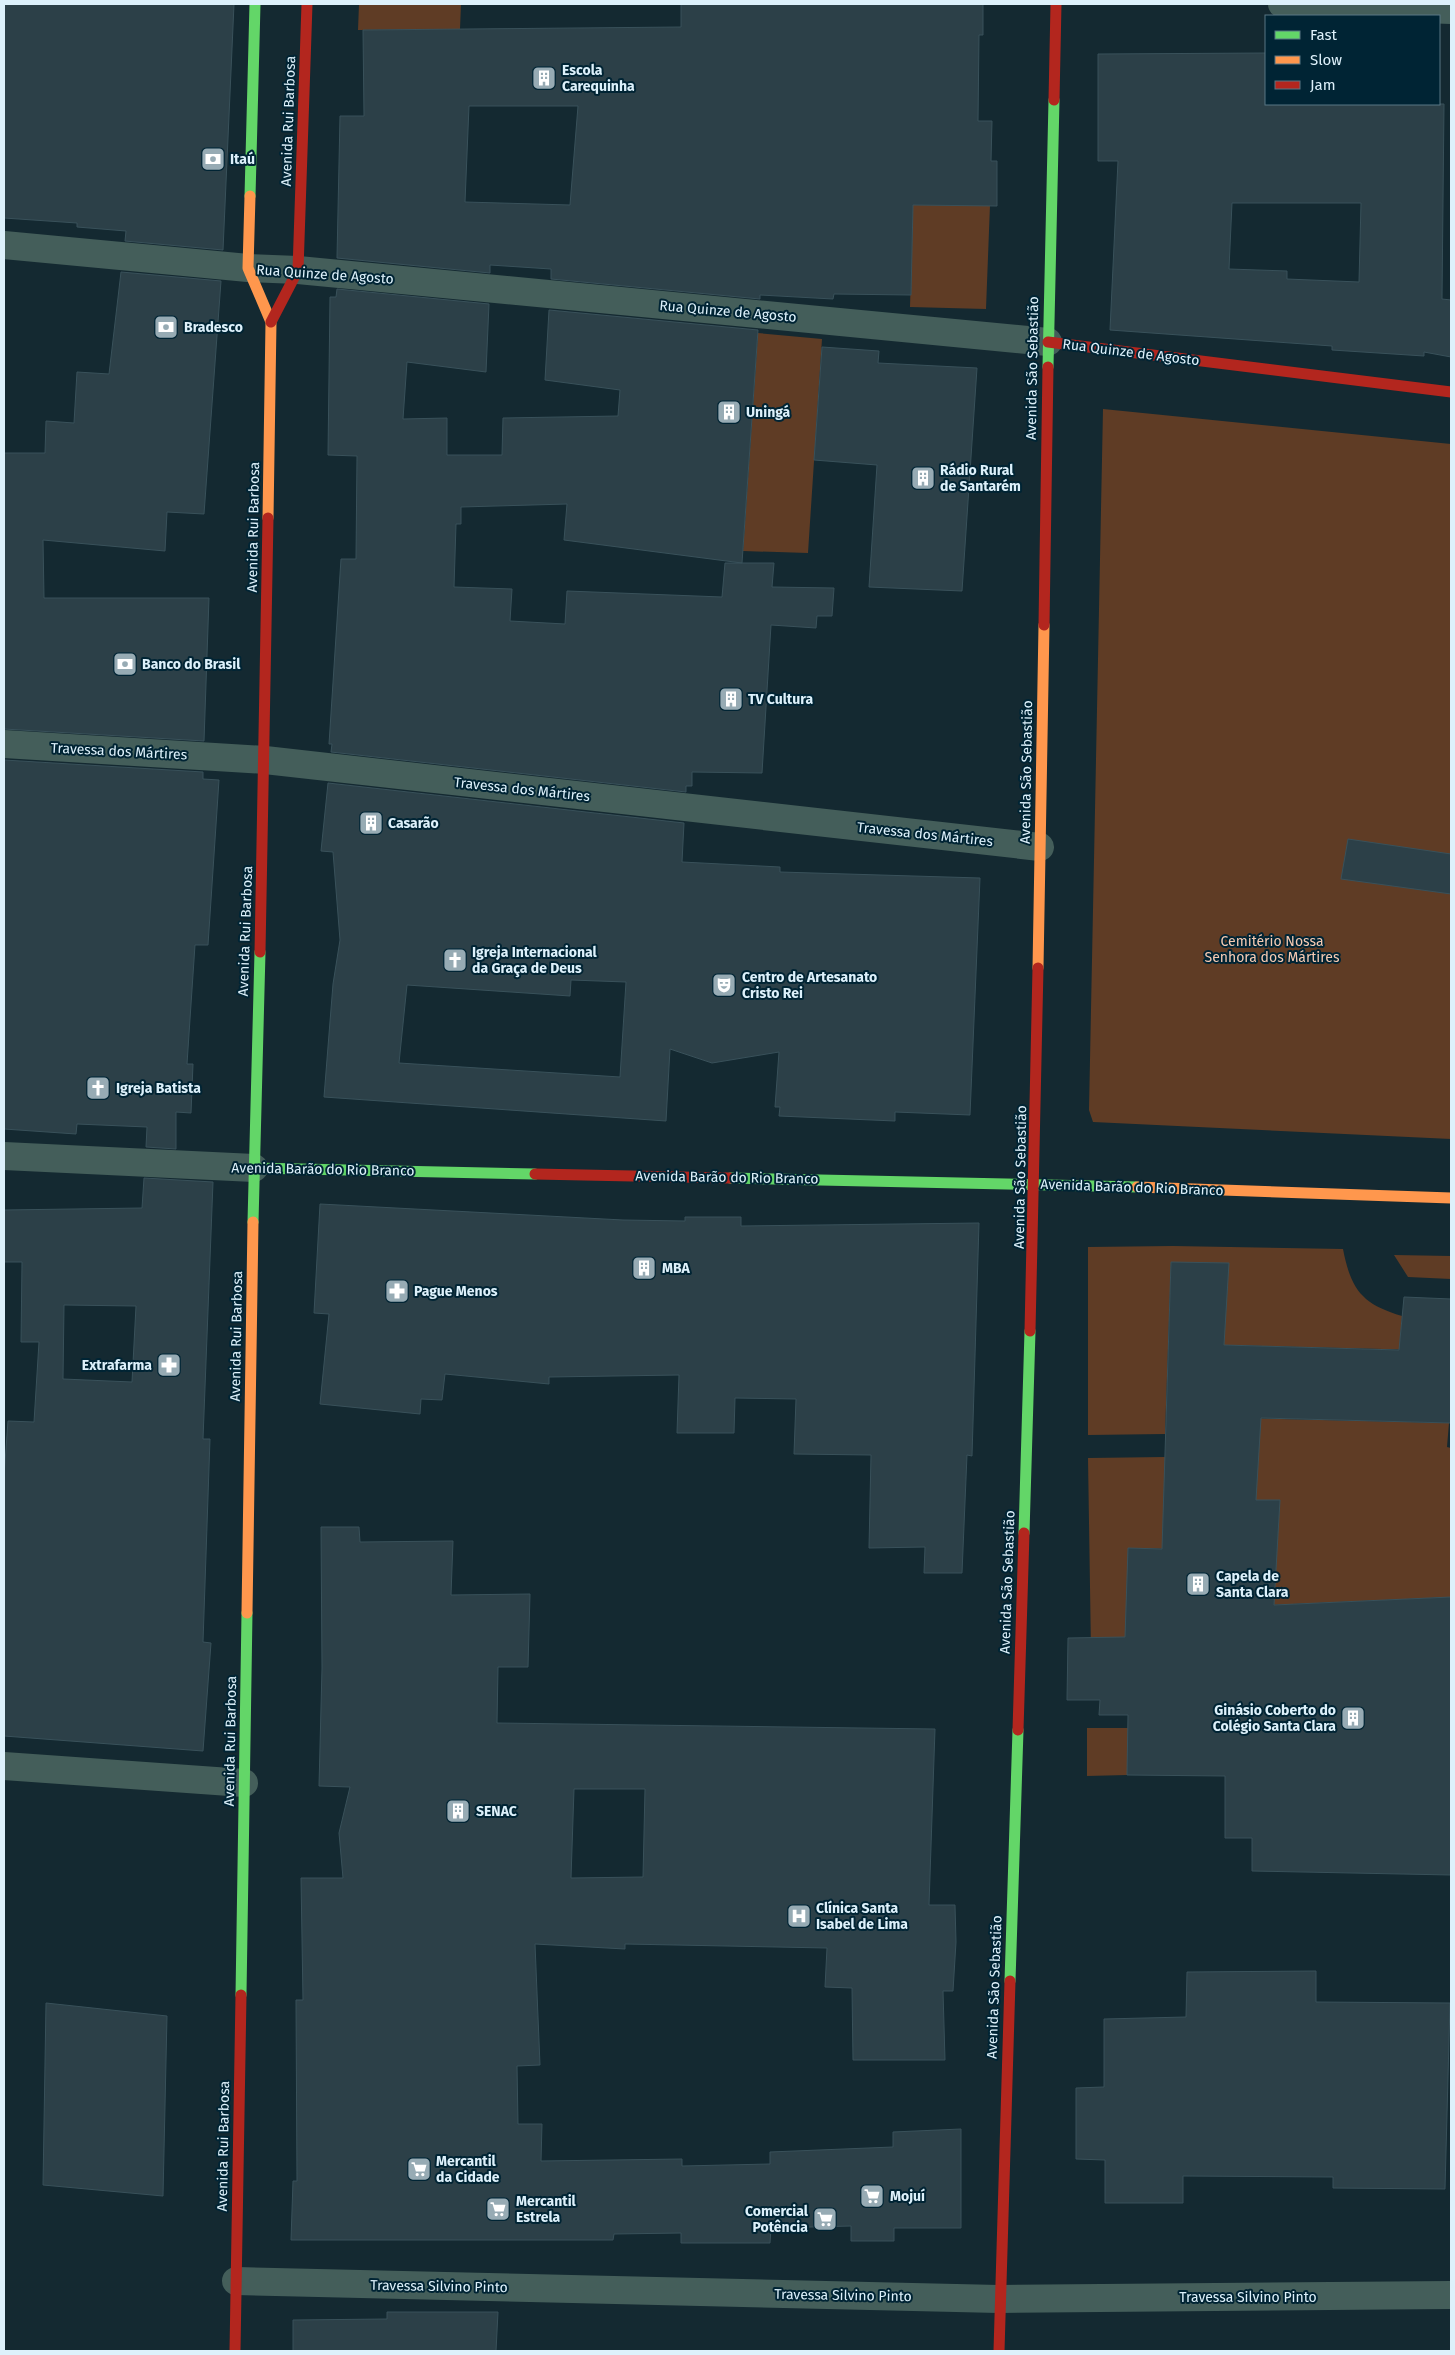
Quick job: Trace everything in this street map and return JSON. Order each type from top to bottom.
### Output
[{"type":"main road","name":"Avenida Rui Barbosa","points":[[235,2351],[254,1168],[265,760],[271,322],[248,268],[255,4]]},
{"type":"main road","name":"Avenida Rui Barbosa","points":[[271,322],[298,270],[307,4]]},
{"type":"main road","name":"Avenida São Sebastião","points":[[999,2351],[999,2299],[1035,1184],[1048,342],[1056,4]]},
{"type":"main road","name":"Rua Quinze de Agosto","points":[[1048,342],[1451,392]]},
{"type":"main road","name":"Avenida Barão do Rio Branco","points":[[254,1168],[1035,1184],[1451,1198]]},
{"type":"street","points":[[1282,4],[1451,10]]},
{"type":"street","name":"Rua Quinze de Agosto","points":[[4,245],[248,268],[298,270],[1048,342]]},
{"type":"street","name":"Travessa dos Mártires","points":[[4,744],[265,760],[1040,847]]},
{"type":"street","name":"Avenida Barão do Rio Branco","points":[[4,1156],[254,1168]]},
{"type":"street","points":[[4,1766],[244,1783]]},
{"type":"street","name":"Travessa Silvino Pinto","points":[[236,2281],[999,2299],[1451,2295]]},
{"type":"green space","points":[[359,4],[461,4],[460,29],[358,30]]},
{"type":"green space","points":[[913,205],[990,205],[986,309],[910,307]]},
{"type":"green space","points":[[758,333],[822,339],[808,553],[743,551]]},
{"type":"green space","name":"Cemitério Nossa Senhora dos Mártires","points":[[1103,409],[1451,444],[1451,1139],[1093,1122],[1089,1110]]},
{"type":"green space","points":[[1173,1246],[1343,1249],[1350,1275],[1360,1293],[1377,1306],[1402,1316],[1400,1340],[1425,1341],[1424,1350],[1224,1345],[1171,1263],[1165,1434],[1088,1435],[1088,1247]]},
{"type":"green space","points":[[1394,1255],[1451,1256],[1451,1279],[1408,1277]]},
{"type":"green space","points":[[1243,1418],[1449,1423],[1447,1447],[1451,1448],[1451,1597],[1268,1605],[1276,1562],[1280,1500],[1256,1500]]},
{"type":"green space","points":[[1165,1457],[1232,1550],[1128,1548],[1230,1624],[1091,1651],[1088,1458]]},
{"type":"green space","points":[[1087,1728],[1128,1728],[1127,1775],[1087,1776]]},
{"type":"building","points":[[4,4],[234,4],[223,250],[125,241],[126,231],[77,227],[77,223],[4,218]]},
{"type":"building","points":[[681,4],[983,4],[983,35],[979,35],[978,121],[992,121],[991,161],[997,161],[997,206],[913,205],[911,295],[834,294],[833,299],[760,295],[760,299],[551,279],[551,269],[490,265],[490,273],[337,258],[340,116],[364,116],[363,30],[681,27]],"holes":[[[469,106],[578,106],[570,205],[465,202]]]},
{"type":"building","points":[[1265,53],[1265,105],[1444,104],[1442,299],[1451,300],[1451,357],[1424,352],[1424,356],[1332,350],[1332,346],[1110,330],[1118,161],[1098,161],[1098,54]],"holes":[[[1232,203],[1361,203],[1359,282],[1287,279],[1287,271],[1229,269]]]},
{"type":"building","points":[[121,272],[221,281],[204,514],[167,512],[165,551],[43,540],[44,598],[209,598],[204,741],[4,729],[4,453],[45,453],[46,421],[74,423],[77,372],[109,374]]},
{"type":"building","points":[[337,289],[489,304],[486,372],[407,362],[403,419],[447,418],[447,455],[502,455],[503,418],[618,416],[620,390],[545,380],[549,310],[758,330],[742,563],[774,563],[772,587],[834,588],[832,616],[817,616],[816,628],[771,625],[762,773],[692,772],[692,786],[686,786],[686,792],[331,752],[332,744],[329,744],[341,559],[356,559],[357,456],[328,455],[330,297],[336,297]],"holes":[[[567,504],[564,540],[742,563],[725,563],[722,597],[567,591],[565,624],[510,621],[512,589],[454,587],[456,524],[461,524],[461,507]]]},
{"type":"building","name":"Rádio Rural de Santarém","points":[[822,347],[879,351],[878,363],[977,368],[962,591],[869,587],[877,465],[814,460]]},
{"type":"building","points":[[4,760],[203,772],[203,779],[219,780],[208,945],[195,945],[187,1064],[193,1064],[191,1113],[176,1112],[176,1149],[146,1147],[147,1127],[77,1124],[76,1134],[4,1129]]},
{"type":"building","points":[[328,783],[684,823],[682,862],[780,867],[780,872],[980,878],[970,1115],[895,1112],[895,1121],[779,1116],[780,1107],[775,1107],[779,1052],[712,1063],[670,1049],[666,1121],[324,1097],[333,984],[340,940],[333,852],[321,851]],"holes":[[[571,980],[626,982],[620,1077],[399,1063],[407,985],[570,996]]]},
{"type":"building","points":[[1348,839],[1451,854],[1451,894],[1341,879]]},
{"type":"building","points":[[144,1178],[213,1182],[203,1439],[210,1439],[203,1642],[211,1643],[203,1751],[4,1736],[4,1476],[8,1421],[34,1422],[39,1342],[21,1342],[22,1262],[4,1262],[4,1210],[142,1208]],"holes":[[[64,1305],[136,1306],[132,1382],[63,1379]]]},
{"type":"building","points":[[320,1204],[623,1220],[685,1221],[685,1217],[741,1217],[741,1226],[979,1223],[972,1456],[967,1455],[962,1573],[924,1573],[925,1547],[869,1548],[871,1455],[794,1454],[796,1399],[735,1398],[734,1433],[677,1433],[679,1375],[549,1377],[549,1384],[445,1374],[442,1400],[421,1399],[420,1414],[320,1404],[329,1314],[314,1313]]},
{"type":"building","points":[[1171,1262],[1229,1263],[1224,1345],[1399,1350],[1404,1297],[1451,1299],[1451,1423],[1261,1418],[1256,1500],[1280,1500],[1274,1605],[1451,1597],[1451,1875],[1252,1871],[1252,1838],[1225,1838],[1225,1776],[1127,1775],[1128,1715],[1099,1715],[1100,1700],[1067,1700],[1068,1638],[1125,1637],[1128,1548],[1162,1549]]},
{"type":"building","points":[[321,1527],[359,1527],[360,1542],[453,1541],[451,1595],[530,1594],[528,1667],[498,1667],[497,1723],[935,1729],[929,1905],[955,1905],[956,1942],[953,1991],[943,1991],[945,2060],[853,2060],[852,1988],[825,1987],[827,1948],[625,1944],[625,1949],[535,1944],[540,2065],[517,2066],[518,2124],[542,2124],[541,2161],[682,2159],[682,2166],[770,2164],[770,2152],[893,2147],[893,2132],[961,2129],[961,2228],[894,2228],[894,2241],[851,2241],[851,2226],[771,2228],[770,2243],[681,2243],[681,2233],[614,2234],[613,2240],[291,2240],[293,2181],[297,2181],[296,2000],[303,2000],[301,1878],[343,1878],[339,1833],[350,1787],[319,1786],[322,1668]],"holes":[[[574,1789],[645,1789],[643,1877],[571,1878]]]},
{"type":"building","points":[[1316,1971],[1316,2002],[1450,2003],[1445,2189],[1333,2188],[1333,2177],[1183,2176],[1183,2203],[1105,2203],[1105,2160],[1076,2159],[1076,2088],[1104,2087],[1104,2019],[1186,2017],[1187,1972]]},
{"type":"building","points":[[46,2003],[167,2016],[163,2196],[43,2185]]},
{"type":"building","points":[[387,2312],[498,2312],[496,2351],[293,2351],[293,2320],[387,2319]]},
{"type":"traffic: fast","points":[[250,196],[255,4]]},
{"type":"traffic: fast","points":[[1048,367],[1054,100]]},
{"type":"traffic: fast","points":[[253,1222],[260,952]]},
{"type":"traffic: fast","points":[[254,1168],[535,1174]]},
{"type":"traffic: fast","points":[[730,1178],[1137,1187]]},
{"type":"traffic: fast","points":[[1024,1533],[1030,1331]]},
{"type":"traffic: fast","points":[[241,1995],[247,1613]]},
{"type":"traffic: fast","points":[[1010,1981],[1018,1730]]},
{"type":"traffic: slow","points":[[250,196],[248,268],[271,322],[268,518]]},
{"type":"traffic: slow","points":[[1038,968],[1044,625]]},
{"type":"traffic: slow","points":[[1137,1187],[1451,1198]]},
{"type":"traffic: slow","points":[[247,1613],[253,1222]]},
{"type":"traffic: jam","points":[[271,322],[298,270],[307,4]]},
{"type":"traffic: jam","points":[[1054,100],[1056,4]]},
{"type":"traffic: jam","points":[[1048,342],[1451,392]]},
{"type":"traffic: jam","points":[[1044,625],[1048,367]]},
{"type":"traffic: jam","points":[[260,952],[268,518]]},
{"type":"traffic: jam","points":[[1030,1331],[1038,968]]},
{"type":"traffic: jam","points":[[535,1174],[730,1178]]},
{"type":"traffic: jam","points":[[1018,1730],[1024,1533]]},
{"type":"traffic: jam","points":[[999,2351],[1010,1981]]},
{"type":"traffic: jam","points":[[235,2351],[241,1995]]},
{"type":"place","name":"Escola Carequinha","points":[[544,78]]},
{"type":"place","name":"Itaú","points":[[213,159]]},
{"type":"place","name":"Bradesco","points":[[166,327]]},
{"type":"place","name":"Uningá","points":[[729,412]]},
{"type":"place","name":"Rádio Rural de Santarém","points":[[923,478]]},
{"type":"place","name":"Banco do Brasil","points":[[125,664]]},
{"type":"place","name":"TV Cultura","points":[[731,699]]},
{"type":"place","name":"Casarão","points":[[371,823]]},
{"type":"place","name":"Igreja Internacional da Graça de Deus","points":[[455,960]]},
{"type":"place","name":"Centro de Artesanato Cristo Rei","points":[[724,985]]},
{"type":"place","name":"Igreja Batista","points":[[98,1088]]},
{"type":"place","name":"MBA","points":[[644,1268]]},
{"type":"place","name":"Pague Menos","points":[[397,1291]]},
{"type":"place","name":"Extrafarma","points":[[169,1365]]},
{"type":"place","name":"Capela de Santa Clara","points":[[1198,1584]]},
{"type":"place","name":"Ginásio Coberto do Colégio Santa Clara","points":[[1353,1718]]},
{"type":"place","name":"SENAC","points":[[458,1811]]},
{"type":"place","name":"Clínica Santa Isabel de Lima","points":[[799,1916]]},
{"type":"place","name":"Mercantil da Cidade","points":[[419,2169]]},
{"type":"place","name":"Mojuí","points":[[872,2196]]},
{"type":"place","name":"Mercantil Estrela","points":[[498,2209]]},
{"type":"place","name":"Comercial Potência","points":[[825,2219]]}]
